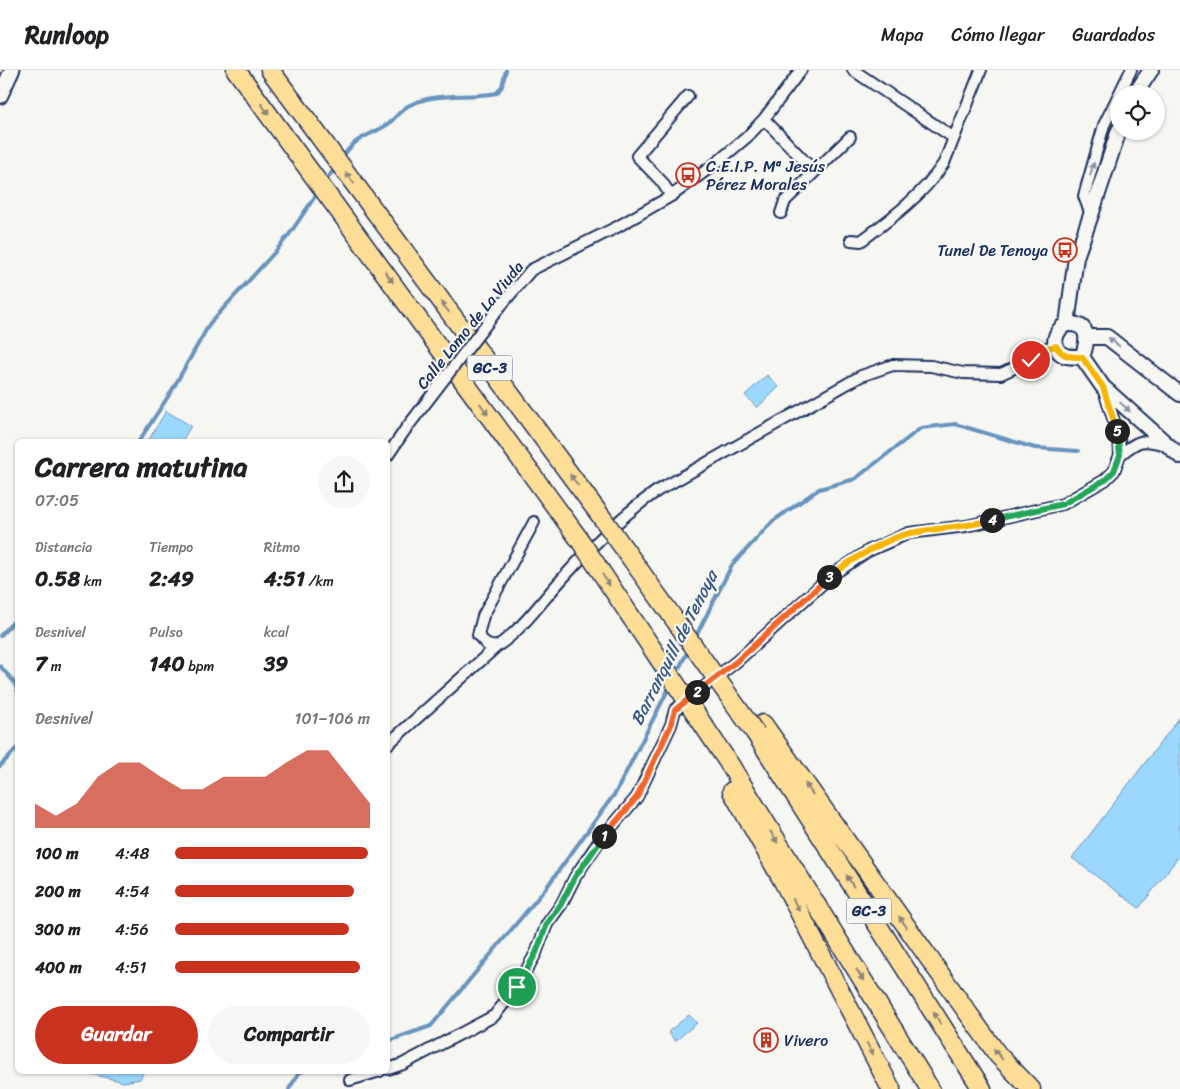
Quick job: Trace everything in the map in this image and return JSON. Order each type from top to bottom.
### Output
[{"type":"highway","name":"GC-3","points":[[236,70],[579,539],[634,622],[930,1089]]},
{"type":"highway","name":"GC-3","points":[[270,70],[378,218],[760,729],[982,1089]]},
{"type":"highway","points":[[760,729],[998,1055],[1032,1089]]},
{"type":"highway","points":[[725,768],[891,1089]]},
{"type":"main road","points":[[0,96],[12,70]]},
{"type":"main road","points":[[1142,85],[1151,70]]},
{"type":"main road","points":[[1067,324],[1076,257],[1116,140]]},
{"type":"main road","points":[[1067,324],[1082,328],[1087,337],[1082,357],[1068,357],[1058,351],[1055,335],[1058,330],[1067,324]]},
{"type":"main road","points":[[1087,337],[1107,337],[1180,394]]},
{"type":"main road","points":[[1082,357],[1103,387],[1180,456]]},
{"type":"street","name":"Calle Lomo de La Viuda","points":[[390,452],[498,309],[531,270],[617,227],[670,196],[747,137],[764,119],[801,70]]},
{"type":"street","points":[[853,70],[954,138]]},
{"type":"street","points":[[851,240],[861,241],[905,208],[937,174],[944,163],[981,70]]},
{"type":"street","points":[[1091,215],[1084,196],[1104,125],[1131,70]]},
{"type":"street","points":[[670,196],[662,182],[637,156],[688,96]]},
{"type":"street","points":[[764,119],[814,171]]},
{"type":"street","points":[[781,213],[785,201],[850,137]]},
{"type":"street","points":[[390,742],[496,647],[510,638],[565,575],[630,510],[657,491],[861,376],[893,365],[931,366],[964,373],[1001,374],[1031,360],[1043,349],[1056,346]]},
{"type":"street","points":[[390,1068],[403,1064],[494,1016],[517,987],[536,953],[547,924],[561,904],[575,877],[598,843],[637,797],[671,725],[675,710],[737,661],[832,575],[868,551],[909,533],[966,526],[1063,504],[1105,480],[1114,471],[1120,455],[1119,436],[1103,387]]},
{"type":"street","points":[[1120,455],[1135,442],[1150,440],[1168,445]]},
{"type":"street","points":[[496,647],[487,646],[478,635],[483,616],[534,522]]},
{"type":"street","points":[[350,1080],[370,1074]]},
{"type":"water","points":[[767,375],[779,387],[757,408],[745,395]]},
{"type":"water","points":[[166,411],[191,426],[183,439],[149,439]]},
{"type":"water","points":[[1180,717],[1180,855],[1139,908],[1072,858]]},
{"type":"water","points":[[689,1015],[697,1023],[675,1041],[668,1032]]},
{"type":"water","points":[[91,1074],[142,1074],[140,1079],[124,1082]]},
{"type":"waterway","points":[[342,158],[358,140],[388,124],[405,108],[419,101],[430,98],[497,93],[502,86],[506,70]]},
{"type":"waterway","points":[[325,182],[335,168]]},
{"type":"waterway","points":[[140,439],[171,392],[210,323],[275,252],[318,192]]},
{"type":"waterway","name":"Barranquill de Tenoya","points":[[695,638],[732,565],[773,521],[819,489],[855,479],[921,428],[955,424],[1035,448],[1078,451]]},
{"type":"waterway","points":[[0,636],[15,620]]},
{"type":"waterway","name":"Barranquill de Tenoya","points":[[676,674],[689,649]]},
{"type":"waterway","points":[[0,666],[15,684]]},
{"type":"waterway","name":"Barranquill de Tenoya","points":[[390,1040],[431,1026],[546,888],[616,792],[671,684]]},
{"type":"waterway","points":[[0,766],[15,750]]},
{"type":"waterway","name":"Barranquill de Tenoya","points":[[289,1089],[298,1074]]},
{"type":"place","name":"C.E.I.P. Mª Jesús Pérez Morales","points":[[688,175]]},
{"type":"place","name":"Tunel De Tenoya","points":[[1065,250]]},
{"type":"place","name":"Vivero","points":[[766,1040]]},
{"type":"route","points":[[517,987],[536,953],[547,924],[561,904],[575,877],[598,843],[637,797],[671,725],[675,710],[737,661],[832,575],[868,551],[909,533],[966,526],[1063,504],[1105,480],[1114,471],[1120,455],[1119,436],[1103,387],[1082,357],[1068,357],[1058,351],[1056,346],[1043,349],[1031,360]]}]
